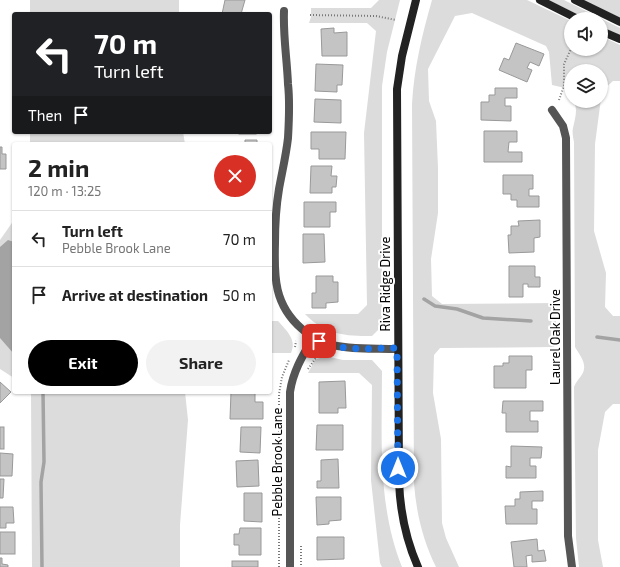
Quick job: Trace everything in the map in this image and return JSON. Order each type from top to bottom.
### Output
[{"type":"street","name":"Riva Ridge Drive","points":[[416,0],[402,56],[397,89],[397,348],[398,468],[400,499],[408,539],[418,567]]},
{"type":"street","points":[[540,0],[564,12]]},
{"type":"street","points":[[576,0],[620,22]]},
{"type":"street","points":[[284,11],[283,33],[289,95],[287,148],[276,210],[275,278],[278,294],[287,313],[296,324],[314,338],[326,344],[341,347],[397,348]]},
{"type":"street","points":[[608,34],[620,40]]},
{"type":"street","name":"Laurel Oak Drive","points":[[552,110],[563,126],[566,138],[568,536],[572,567]]},
{"type":"street","name":"Pebble Brook Lane","points":[[290,567],[290,392],[292,379],[297,366],[314,338]]},
{"type":"path","points":[[310,15],[376,16],[396,20]]},
{"type":"path","points":[[559,100],[564,80],[564,64],[568,56]]},
{"type":"path","points":[[307,372],[315,359],[319,356]]},
{"type":"path","points":[[301,543],[301,567]]},
{"type":"shaded area","points":[[30,0],[179,0],[179,12],[30,12]]},
{"type":"shaded area","points":[[379,0],[400,0],[387,52],[382,86],[382,326],[372,336],[353,336],[328,330],[320,326],[305,314],[358,314],[367,305],[364,133],[376,31],[367,23],[309,23],[311,8],[371,8]]},
{"type":"shaded area","points":[[432,0],[527,0],[564,18],[564,56],[608,56],[608,39],[620,45],[620,81],[613,81],[608,86],[608,64],[564,64],[564,88],[552,85],[549,52],[546,46],[472,13],[455,16],[428,69],[429,101],[436,121],[438,168],[438,213],[431,259],[432,296],[442,304],[556,303],[556,343],[554,347],[440,348],[434,355],[433,393],[441,439],[442,523],[446,538],[459,567],[436,567],[427,547],[421,526],[416,505],[414,483],[412,104],[419,52]]},
{"type":"shaded area","points":[[549,0],[564,0],[588,12],[572,12]]},
{"type":"shaded area","points":[[584,0],[620,0],[620,18]]},
{"type":"shaded area","points":[[608,22],[620,28],[620,35],[608,30]]},
{"type":"shaded area","points":[[576,108],[600,108],[595,144],[594,231],[606,273],[605,307],[613,316],[620,316],[620,404],[613,404],[605,412],[598,450],[598,540],[603,567],[579,567],[576,538],[574,387],[583,372],[584,364],[575,347],[573,131]]},
{"type":"shaded area","points":[[30,134],[183,134],[185,142],[30,142]]},
{"type":"shaded area","points":[[12,223],[12,377],[0,369],[0,240]]},
{"type":"shaded area","points":[[8,240],[12,241],[12,352],[0,338],[0,247]]},
{"type":"shaded area","points":[[272,321],[278,321],[288,332],[293,344],[291,353],[272,353]]},
{"type":"shaded area","points":[[325,356],[343,360],[372,360],[382,371],[382,446],[385,495],[388,520],[402,567],[382,567],[380,563],[371,480],[372,385],[359,373],[308,373],[315,360]]},
{"type":"shaded area","points":[[31,394],[185,394],[188,420],[180,525],[180,567],[32,567]]},
{"type":"building","points":[[225,0],[245,0],[242,12],[222,12]]},
{"type":"building","points":[[334,28],[334,33],[347,32],[347,56],[322,56],[321,29]]},
{"type":"building","points":[[516,43],[544,54],[539,66],[530,62],[527,68],[532,70],[527,82],[499,70],[504,58],[509,60]]},
{"type":"building","points":[[316,64],[343,65],[342,85],[337,85],[337,92],[315,91]]},
{"type":"building","points":[[495,88],[517,88],[517,98],[505,98],[505,106],[511,106],[511,121],[481,120],[481,102],[489,102],[489,95],[495,95]]},
{"type":"building","points":[[315,99],[341,100],[341,123],[314,122]]},
{"type":"building","points":[[484,131],[517,131],[517,142],[509,142],[508,152],[522,152],[522,162],[484,162]]},
{"type":"building","points":[[311,132],[346,132],[345,159],[319,159],[319,149],[311,149]]},
{"type":"building","points":[[245,140],[257,140],[257,142],[245,142]]},
{"type":"building","points":[[0,147],[2,147],[2,154],[6,154],[6,169],[0,169]]},
{"type":"building","points":[[311,166],[332,166],[331,176],[337,176],[336,187],[332,187],[332,193],[310,193]]},
{"type":"building","points":[[503,175],[533,175],[533,189],[529,189],[529,196],[539,196],[539,207],[517,207],[517,200],[511,200],[511,194],[503,194]]},
{"type":"building","points":[[304,202],[336,202],[336,212],[330,212],[330,227],[304,227]]},
{"type":"building","points":[[540,220],[540,237],[534,238],[534,252],[509,253],[508,235],[511,235],[511,226],[519,226],[518,221]]},
{"type":"building","points":[[303,234],[324,234],[325,262],[303,263]]},
{"type":"building","points":[[509,266],[535,266],[535,277],[540,277],[540,287],[528,287],[528,284],[523,284],[523,297],[509,297]]},
{"type":"building","points":[[316,276],[333,276],[333,282],[338,282],[338,302],[326,303],[326,308],[312,308],[312,293],[316,293]]},
{"type":"building","points":[[509,356],[532,356],[532,370],[526,370],[526,388],[494,388],[494,366],[503,366],[503,363],[509,363]]},
{"type":"building","points":[[345,381],[346,408],[338,408],[338,413],[319,413],[319,382]]},
{"type":"building","points":[[0,382],[11,392],[0,403]]},
{"type":"building","points":[[231,394],[255,394],[255,402],[263,402],[263,419],[230,419]]},
{"type":"building","points":[[503,401],[543,401],[543,411],[530,411],[530,421],[538,421],[538,432],[506,432],[506,413],[502,413]]},
{"type":"building","points":[[317,425],[343,425],[343,450],[316,450]]},
{"type":"building","points":[[0,427],[4,427],[4,449],[0,449]]},
{"type":"building","points":[[241,427],[261,427],[260,453],[240,452]]},
{"type":"building","points":[[511,446],[542,447],[541,458],[530,458],[530,466],[536,466],[536,478],[506,478],[506,466],[511,467]]},
{"type":"building","points":[[0,453],[13,454],[12,476],[0,476]]},
{"type":"building","points":[[338,459],[339,488],[317,488],[317,481],[321,481],[321,460]]},
{"type":"building","points":[[258,460],[259,486],[237,487],[236,461]]},
{"type":"building","points":[[0,479],[4,479],[3,498],[0,498]]},
{"type":"building","points":[[543,491],[543,501],[532,501],[532,509],[537,509],[537,524],[506,524],[505,506],[515,506],[515,499],[520,499],[520,492]]},
{"type":"building","points":[[244,493],[262,493],[262,522],[244,521]]},
{"type":"building","points":[[316,497],[341,497],[341,520],[329,521],[329,524],[317,525]]},
{"type":"building","points":[[0,507],[13,507],[14,523],[6,523],[6,528],[0,528]]},
{"type":"building","points":[[240,528],[261,528],[261,555],[239,555],[239,545],[234,545],[234,534],[239,534]]},
{"type":"building","points":[[0,532],[15,532],[15,554],[0,554]]},
{"type":"building","points":[[317,537],[344,537],[344,559],[317,560]]},
{"type":"building","points":[[537,539],[538,551],[544,550],[546,561],[532,562],[532,555],[526,556],[527,567],[514,567],[511,542]]},
{"type":"building","points":[[0,558],[2,558],[2,564],[8,565],[8,567],[0,567]]},
{"type":"building","points":[[232,561],[258,561],[258,567],[232,567]]},
{"type":"waterway","points":[[424,299],[435,306],[457,309],[483,318],[531,321]]},
{"type":"waterway","points":[[597,337],[620,340]]},
{"type":"waterway","points":[[42,567],[41,482],[44,462],[43,394]]},
{"type":"route","points":[[319,341],[341,347],[397,348],[398,468]]}]
